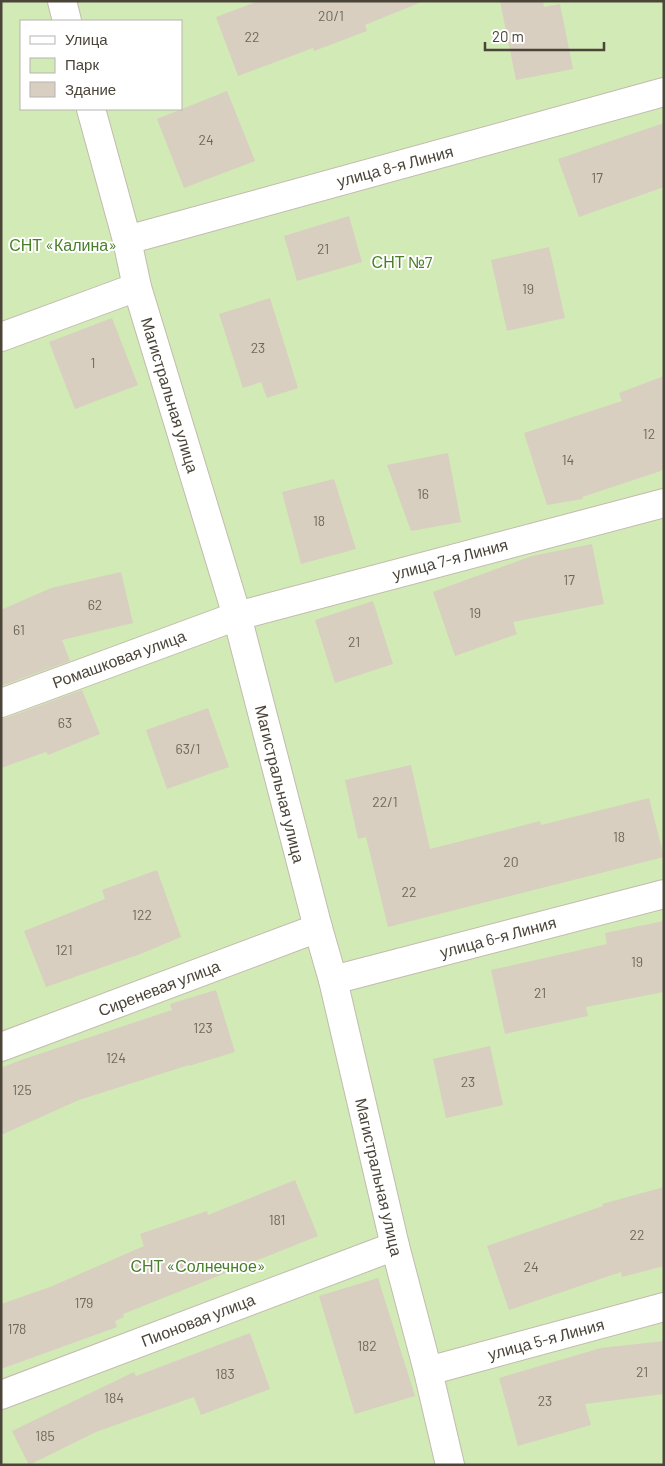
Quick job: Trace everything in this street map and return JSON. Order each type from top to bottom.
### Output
[{"type":"street","points":[[62,1],[68,20]]},
{"type":"street","name":"улица 8-я Линия","points":[[127,240],[664,92]]},
{"type":"street","name":"Магистральная улица","points":[[91,110],[127,240],[137,287],[237,616],[333,980],[395,1246],[428,1371],[450,1465]]},
{"type":"street","points":[[1,337],[137,287]]},
{"type":"street","name":"улица 7-я Линия","points":[[237,616],[664,503]]},
{"type":"street","name":"Ромашковая улица","points":[[1,703],[237,616]]},
{"type":"street","name":"улица 6-я Линия","points":[[333,980],[664,894]]},
{"type":"street","name":"Сиреневая улица","points":[[1,1047],[318,928]]},
{"type":"street","name":"Пионовая улица","points":[[1,1395],[395,1246]]},
{"type":"street","name":"улица 5-я Линия","points":[[428,1371],[664,1307]]},
{"type":"green space","name":"СНТ №7","points":[[1,1],[664,1],[664,1465],[1,1465]]},
{"type":"building","points":[[259,1],[419,1],[419,3],[365,25],[367,31],[314,51],[313,48],[238,76],[216,17]]},
{"type":"building","points":[[500,1],[543,1],[544,7],[560,4],[573,69],[516,80]]},
{"type":"building","points":[[227,91],[255,161],[184,188],[157,119]]},
{"type":"building","points":[[664,123],[664,187],[579,217],[558,159]]},
{"type":"building","points":[[349,216],[362,262],[297,281],[284,236]]},
{"type":"building","points":[[549,247],[565,318],[507,331],[491,260]]},
{"type":"building","points":[[270,298],[298,388],[267,398],[261,382],[243,388],[219,314]]},
{"type":"building","points":[[112,318],[138,385],[75,409],[49,342]]},
{"type":"building","points":[[664,376],[664,470],[582,497],[583,499],[547,505],[524,433],[622,401],[619,393]]},
{"type":"building","points":[[448,453],[461,522],[411,531],[387,465]]},
{"type":"building","points":[[334,479],[356,549],[301,564],[282,492]]},
{"type":"building","points":[[592,544],[604,604],[513,622],[517,634],[455,656],[433,592],[532,556]]},
{"type":"building","points":[[121,572],[133,623],[62,640],[70,661],[1,686],[1,610],[51,588]]},
{"type":"building","points":[[373,601],[393,664],[335,683],[315,620]]},
{"type":"building","points":[[82,690],[100,734],[48,755],[46,752],[1,768],[1,718],[6,718]]},
{"type":"building","points":[[208,708],[229,767],[167,789],[146,730]]},
{"type":"building","points":[[411,765],[430,849],[540,821],[541,825],[649,798],[664,857],[388,927],[366,837],[358,839],[345,780]]},
{"type":"building","points":[[157,870],[181,937],[143,953],[46,987],[24,931],[105,899],[102,890]]},
{"type":"building","points":[[664,921],[664,992],[586,1007],[588,1016],[505,1034],[491,970],[607,944],[605,933]]},
{"type":"building","points":[[216,990],[235,1052],[79,1100],[1,1135],[1,1068],[172,1010],[170,1004]]},
{"type":"building","points":[[490,1046],[503,1105],[446,1118],[433,1059]]},
{"type":"building","points":[[295,1180],[318,1236],[123,1314],[124,1317],[115,1321],[117,1327],[1,1369],[1,1304],[50,1287],[144,1246],[140,1234],[207,1211],[208,1215]]},
{"type":"building","points":[[664,1187],[664,1266],[622,1277],[621,1272],[509,1310],[487,1246],[603,1206],[602,1204]]},
{"type":"building","points":[[378,1278],[415,1396],[355,1414],[319,1296]]},
{"type":"building","points":[[250,1333],[270,1389],[201,1415],[194,1397],[96,1432],[29,1465],[12,1431],[134,1372],[136,1376]]},
{"type":"building","points":[[664,1341],[664,1394],[585,1404],[591,1425],[518,1446],[499,1378],[601,1348]]},
{"type":"park label","name":"СНТ «Калина»","points":[[63,245]]},
{"type":"park label","name":"СНТ «Солнечное»","points":[[198,1266]]}]
